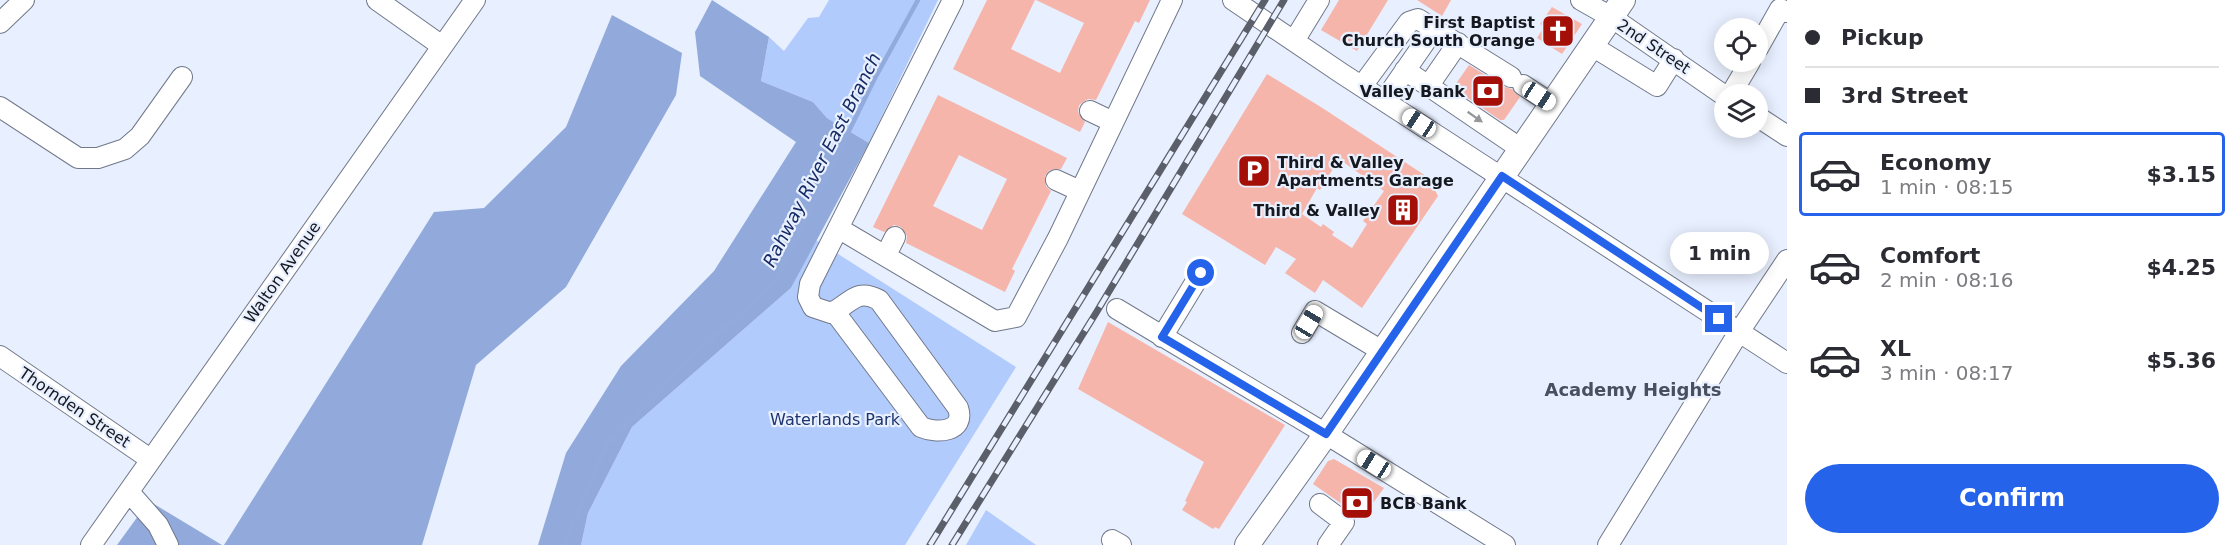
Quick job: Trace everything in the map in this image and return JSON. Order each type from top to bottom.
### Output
[{"type":"main road","points":[[1247,545],[1326,434],[1617,8]]},
{"type":"street","points":[[0,23],[24,0]]},
{"type":"street","points":[[377,0],[442,46]]},
{"type":"street","name":"Walton Avenue","points":[[91,545],[475,0]]},
{"type":"street","points":[[834,312],[921,427],[942,431],[950,430],[957,423],[958,408],[879,300],[867,295],[855,297],[834,312],[826,312],[813,307],[808,297],[808,289],[837,228],[953,0]]},
{"type":"street","points":[[837,228],[890,246],[995,321],[1016,317],[1172,0]]},
{"type":"street","points":[[1233,0],[1294,41],[1328,73],[1362,86],[1787,363]]},
{"type":"street","points":[[1294,41],[1319,0]]},
{"type":"street","name":"2nd Street","points":[[1581,0],[1617,8],[1674,59],[1714,88]]},
{"type":"street","points":[[1768,30],[1780,9],[1787,12]]},
{"type":"street","points":[[1362,86],[1409,22],[1418,19],[1552,104]]},
{"type":"street","points":[[1384,101],[1434,29]]},
{"type":"street","points":[[1429,85],[1458,43]]},
{"type":"street","points":[[1592,46],[1657,86],[1674,59]]},
{"type":"street","points":[[1405,70],[1521,149]]},
{"type":"street","points":[[0,107],[78,158],[98,158],[124,149],[140,136],[182,76]]},
{"type":"street","points":[[1090,111],[1113,122]]},
{"type":"street","points":[[1768,124],[1787,136]]},
{"type":"street","points":[[1056,180],[1080,191]]},
{"type":"street","points":[[1608,545],[1739,332],[1787,260]]},
{"type":"street","points":[[1162,337],[1201,273]]},
{"type":"street","points":[[1117,309],[1326,434],[1505,545]]},
{"type":"street","points":[[1302,333],[1315,311],[1382,351]]},
{"type":"street","name":"Thornden Street","points":[[0,356],[150,459]]},
{"type":"street","points":[[129,492],[158,525],[168,545]]},
{"type":"street","points":[[1320,504],[1344,522],[1328,545]]},
{"type":"green space","points":[[829,0],[938,0],[869,143],[827,118],[813,102],[761,81],[769,37],[784,51],[808,18],[819,17]]},
{"type":"green space","name":"Waterlands Park","points":[[816,240],[1016,367],[905,545],[581,545],[588,513],[632,427],[791,288]]},
{"type":"green space","points":[[986,510],[1036,545],[966,545]]},
{"type":"shaded area","points":[[712,0],[769,37],[761,81],[813,102],[827,118],[869,143],[791,288],[632,427],[588,513],[581,545],[538,545],[566,453],[621,366],[714,271],[796,142],[700,76],[695,32]]},
{"type":"shaded area","points":[[612,15],[682,53],[676,95],[566,287],[476,365],[422,545],[224,545],[434,212],[484,208],[566,127]]},
{"type":"shaded area","points":[[149,501],[222,545],[117,545]]},
{"type":"building","points":[[987,0],[1035,0],[1011,49],[1060,73],[1084,23],[1036,0],[1150,0],[1139,23],[1135,21],[1096,100],[1088,99],[1079,105],[1078,112],[1085,122],[1080,132],[953,69]]},
{"type":"building","points":[[1339,0],[1388,0],[1357,51],[1321,30]]},
{"type":"building","points":[[1417,0],[1451,0],[1442,16]]},
{"type":"building","points":[[1552,7],[1582,24],[1562,54],[1537,38],[1544,27],[1540,24]]},
{"type":"building","name":"Valley Bank","points":[[1469,65],[1512,89],[1520,97],[1504,120],[1500,120],[1453,88]]},
{"type":"building","points":[[1267,74],[1429,178],[1438,196],[1362,308],[1323,280],[1315,293],[1285,273],[1296,259],[1276,247],[1265,265],[1182,214]],"holes":[[[1339,159],[1384,191],[1363,221],[1367,224],[1352,248],[1332,235],[1334,232],[1323,224],[1321,227],[1302,214],[1317,188],[1320,190]]]},
{"type":"building","points":[[938,95],[1067,158],[1061,169],[1050,170],[1045,176],[1046,186],[1051,191],[1012,269],[1015,271],[1005,292],[906,243],[907,236],[901,227],[894,225],[884,232],[873,227]],"holes":[[[959,155],[1007,179],[982,230],[933,206]]]},
{"type":"building","points":[[1108,322],[1285,425],[1219,529],[1215,527],[1213,529],[1182,510],[1204,462],[1078,389]]},
{"type":"building","name":"BCB Bank","points":[[1334,459],[1384,488],[1362,518],[1313,484],[1328,461]]},
{"type":"waterway","name":"Rahway River East Branch","points":[[564,545],[607,444],[696,353],[774,284],[874,80],[918,0]]},
{"type":"railway","points":[[930,545],[1265,0]]},
{"type":"railway","points":[[952,545],[1096,313],[1284,0]]},
{"type":"place","name":"First Baptist Church South Orange","points":[[1558,31]]},
{"type":"place","name":"Valley Bank","points":[[1488,91]]},
{"type":"place","name":"Third & Valley Apartments Garage","points":[[1254,171]]},
{"type":"place","name":"Third & Valley","points":[[1403,210]]},
{"type":"place","name":"BCB Bank","points":[[1357,503]]},
{"type":"district","name":"Academy Heights","points":[[1633,390]]},
{"type":"route","points":[[1201,273],[1162,337],[1326,434],[1502,176],[1719,319]]}]
